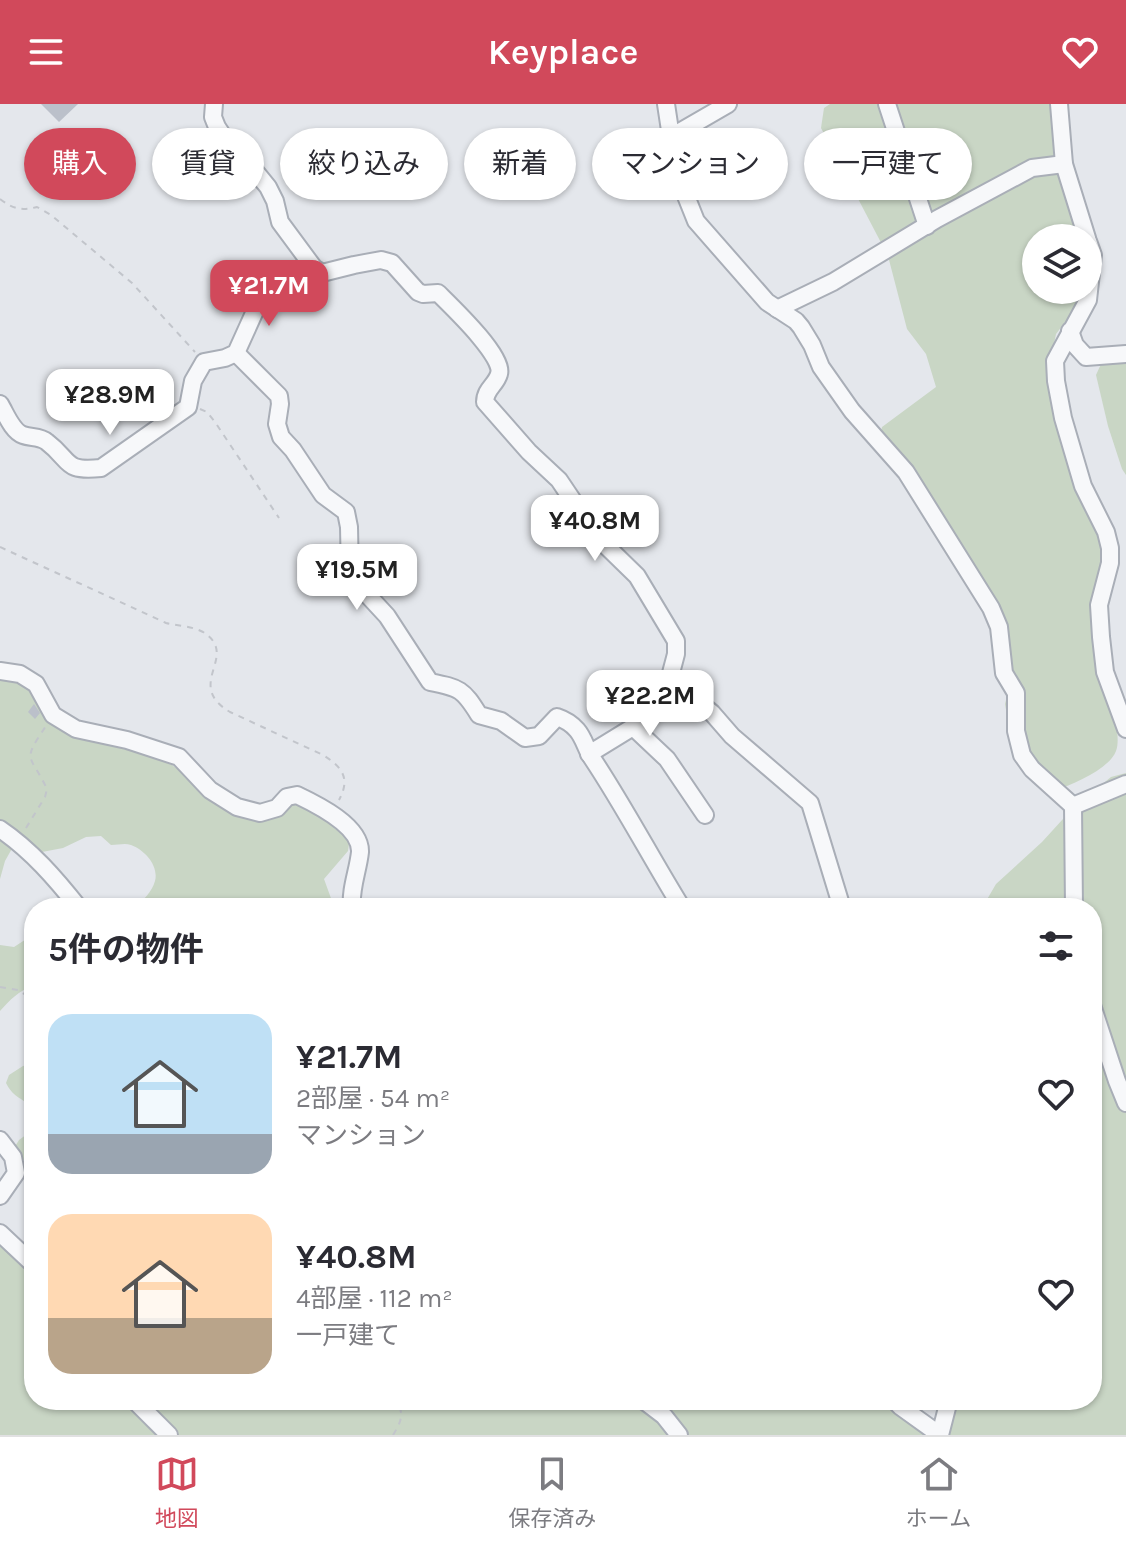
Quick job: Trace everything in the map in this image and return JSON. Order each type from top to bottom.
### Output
[{"type":"street","points":[[214,104],[213,117],[217,127],[240,162],[255,171],[268,187],[280,222],[314,268],[322,273]]},
{"type":"street","points":[[666,104],[670,128]]},
{"type":"street","points":[[687,128],[728,104]]},
{"type":"street","points":[[887,104],[927,226]]},
{"type":"street","points":[[1059,104],[1064,164],[1082,224]]},
{"type":"street","points":[[777,309],[833,282],[1032,168],[1064,164]]},
{"type":"street","points":[[688,200],[696,221],[767,302],[801,327],[821,367],[852,411],[906,472],[991,608],[999,627],[1004,673],[1016,693],[1016,731],[1022,755],[1032,769],[1073,806],[1074,898]]},
{"type":"street","points":[[0,404],[21,435],[48,442],[72,467],[84,470],[101,468],[188,407],[193,381],[204,362],[236,353],[264,291],[273,281],[283,278],[303,285],[322,273],[354,265],[381,260],[392,263],[418,292],[438,293],[472,327],[500,364],[499,375],[485,395],[485,402],[529,452],[559,480],[598,538],[637,576],[676,641],[671,673],[674,681],[810,803],[839,898]]},
{"type":"street","points":[[1086,304],[1055,361],[1056,381],[1063,418],[1083,486],[1106,532],[1110,548],[1110,563],[1099,605],[1101,637],[1105,672],[1126,729]]},
{"type":"street","points":[[1070,331],[1075,345],[1086,357],[1126,354]]},
{"type":"street","points":[[236,353],[279,396],[277,424],[281,437],[323,495],[346,512],[350,576],[387,616],[430,682],[456,687],[467,696],[479,715],[501,721],[525,738],[539,736],[557,717],[567,720],[580,733],[589,754],[608,780],[676,898]]},
{"type":"street","points":[[0,671],[20,674],[36,684],[53,715],[76,729],[127,740],[179,757],[210,790],[237,807],[260,813],[277,808],[287,797],[297,795],[331,814],[351,829],[359,840],[351,898]]},
{"type":"street","points":[[589,754],[633,727],[672,676]]},
{"type":"street","points":[[633,727],[667,759],[705,815]]},
{"type":"street","points":[[1073,806],[1126,784]]},
{"type":"street","points":[[0,829],[18,841],[71,898]]},
{"type":"street","points":[[1102,1035],[1126,1103]]},
{"type":"street","points":[[0,1140],[13,1157],[16,1173],[0,1196]]},
{"type":"street","points":[[0,1233],[24,1256]]},
{"type":"street","points":[[144,1410],[169,1435]]},
{"type":"street","points":[[656,1410],[679,1435]]},
{"type":"street","points":[[905,1410],[940,1435],[946,1410]]},
{"type":"path","points":[[0,199],[16,209],[37,207],[51,215],[132,283],[204,362]]},
{"type":"path","points":[[189,402],[207,412],[215,422],[279,518]]},
{"type":"path","points":[[0,547],[166,623],[204,633],[217,651],[209,689],[219,705],[337,764],[345,782],[343,794],[331,814]]},
{"type":"path","points":[[18,841],[45,797],[47,789],[30,758],[30,752],[53,715]]},
{"type":"path","points":[[0,987],[24,994]]},
{"type":"path","points":[[393,1435],[402,1420],[400,1410]]},
{"type":"green space","points":[[830,104],[1055,104],[1081,224],[1022,224],[1022,304],[1079,304],[1056,334],[1050,364],[1052,405],[1098,528],[1102,552],[1100,579],[1118,741],[1112,758],[1099,770],[1056,790],[1009,727],[1005,704],[1010,684],[992,611],[880,436],[882,427],[936,387],[926,354],[907,329],[888,256],[859,200],[972,200],[972,128],[821,128],[824,108]]},
{"type":"green space","points":[[1126,355],[1126,475],[1108,426],[1096,375],[1101,364]]},
{"type":"green space","points":[[0,677],[20,679],[53,723],[121,743],[172,765],[246,818],[273,817],[293,802],[320,811],[350,837],[348,851],[324,879],[331,898],[145,898],[154,885],[156,875],[153,864],[136,847],[111,845],[101,836],[86,837],[63,848],[42,852],[27,844],[14,845],[0,879]]},
{"type":"green space","points":[[1126,773],[1126,1435],[937,1435],[939,1410],[1102,1410],[1102,898],[988,898],[996,884],[1042,842],[1073,808],[1111,777]]},
{"type":"green space","points":[[24,940],[24,990],[0,1011],[0,945],[14,947]]},
{"type":"green space","points":[[23,1066],[24,1101],[6,1083],[9,1075]]},
{"type":"green space","points":[[24,1136],[24,1160],[14,1148]]},
{"type":"green space","points":[[9,1235],[24,1242],[24,1410],[910,1410],[929,1435],[0,1435],[0,1237]]},
{"type":"building","points":[[41,104],[78,104],[59,122]]},
{"type":"building","points":[[34,704],[40,713],[35,719],[28,712]]}]
